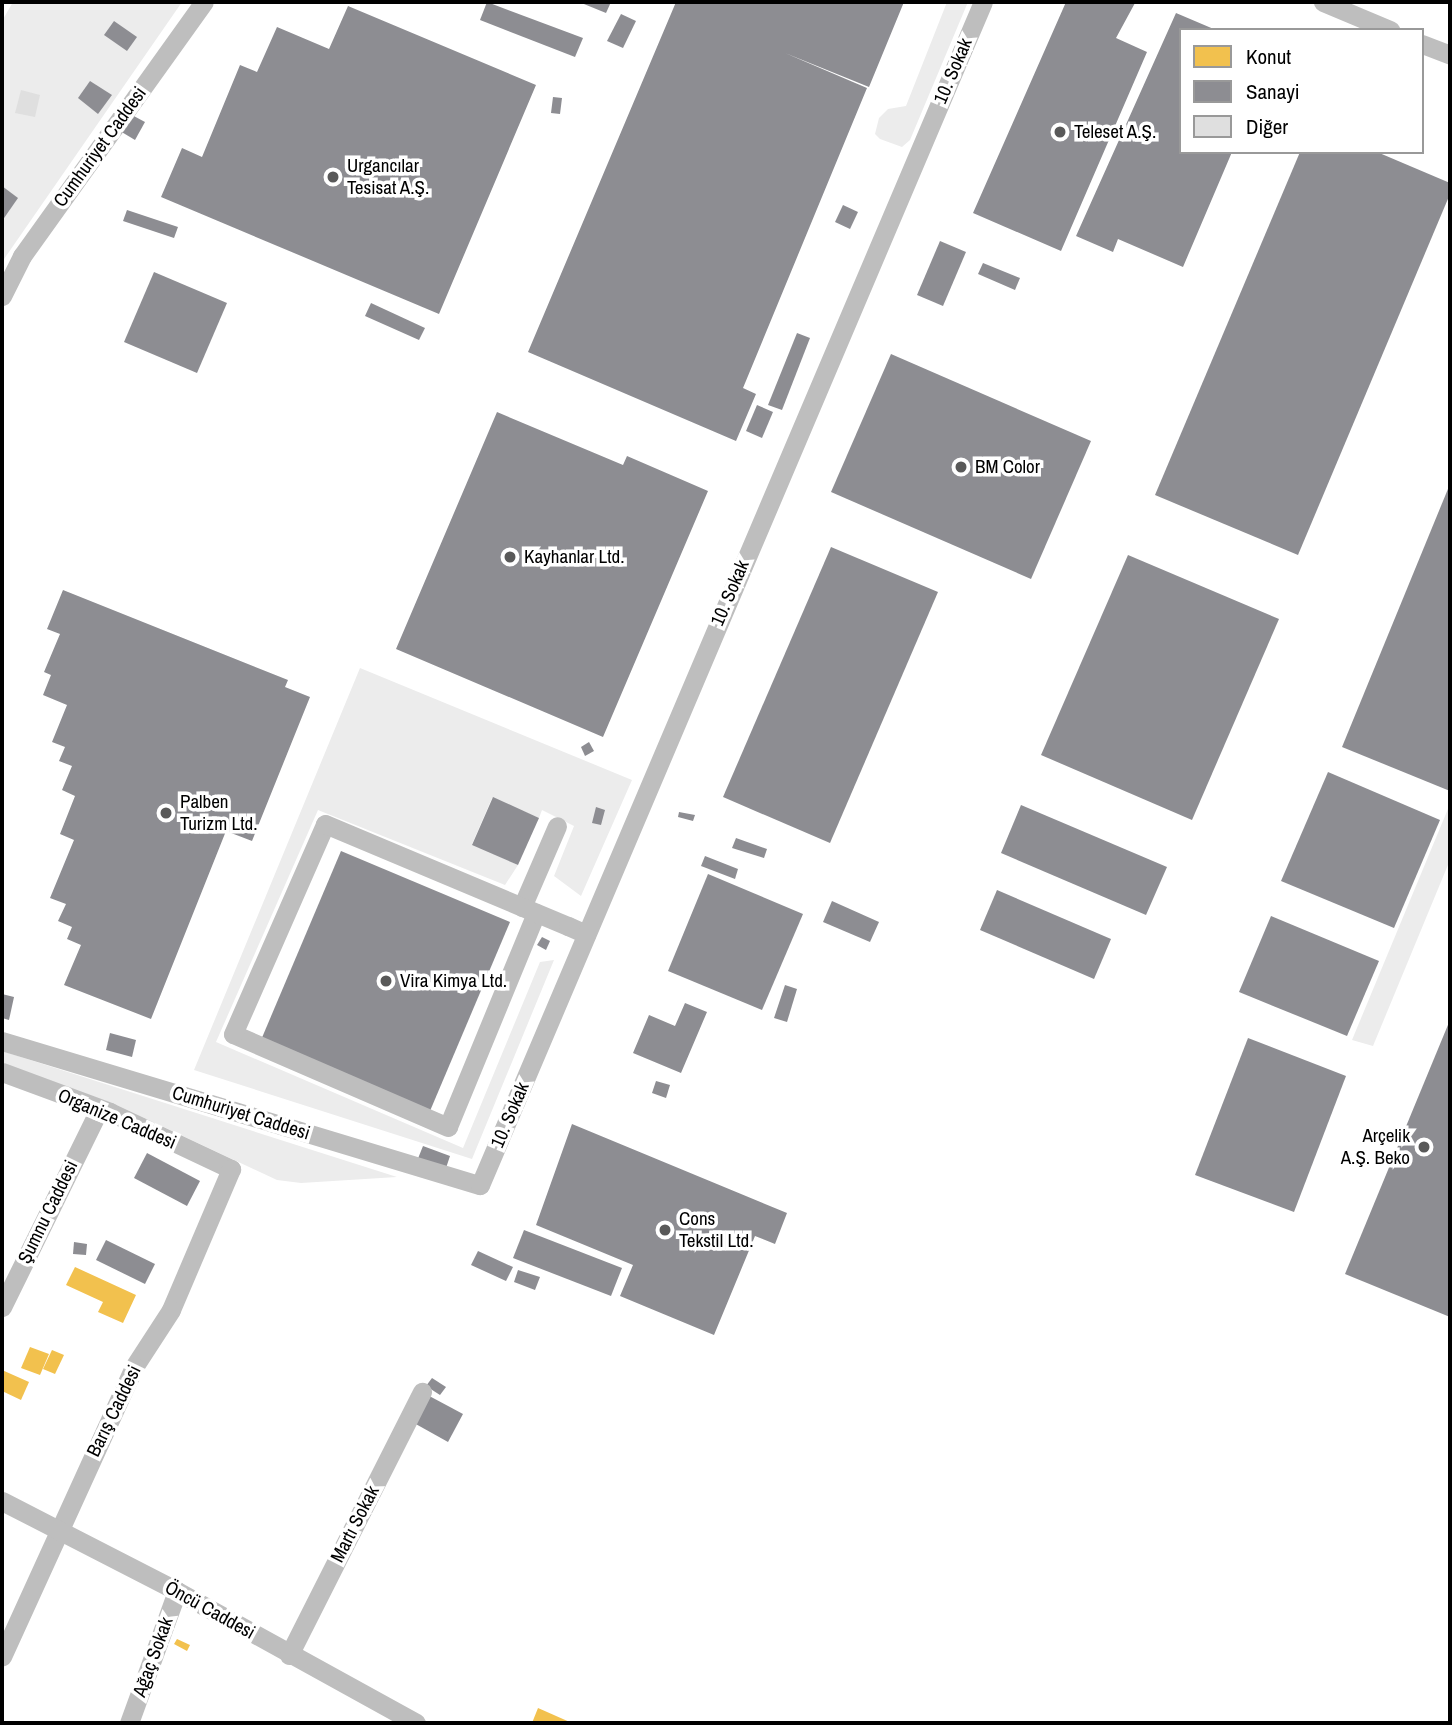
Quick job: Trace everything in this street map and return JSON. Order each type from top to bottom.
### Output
[{"type":"street","name":"Cumhuriyet Caddesi","points":[[2,296],[22,256],[204,2]]},
{"type":"street","name":"10. Sokak","points":[[480,1185],[983,2]]},
{"type":"street","points":[[1323,2],[1385,28]]},
{"type":"street","points":[[1424,45],[1450,55]]},
{"type":"street","points":[[557,826],[529,910],[448,1127],[233,1034],[325,824],[529,910],[586,934]]},
{"type":"street","name":"Cumhuriyet Caddesi","points":[[2,1041],[480,1185]]},
{"type":"street","name":"Organize Caddesi","points":[[2,1072],[110,1112],[231,1169]]},
{"type":"street","name":"Şumnu Caddesi","points":[[2,1307],[95,1118]]},
{"type":"street","name":"Barış Caddesi","points":[[2,1656],[134,1367],[171,1310],[231,1169]]},
{"type":"street","name":"Martı Sokak","points":[[289,1655],[422,1392]]},
{"type":"street","name":"Öncü Caddesi","points":[[2,1502],[177,1591],[416,1723]]},
{"type":"street","name":"Ağaç Sokak","points":[[129,1723],[177,1591]]},
{"type":"shaded area","points":[[13,2],[182,2],[2,262],[2,21]]},
{"type":"shaded area","points":[[947,2],[968,2],[910,140],[902,147],[880,139],[875,134],[879,118],[888,109],[906,106]]},
{"type":"shaded area","points":[[360,668],[632,780],[581,896],[554,876],[574,826],[542,810],[539,818],[492,798],[472,844],[518,865],[505,885],[318,810],[216,1042],[463,1148],[540,962],[554,960],[472,1159],[194,1070]]},
{"type":"shaded area","points":[[1450,804],[1450,860],[1373,1046],[1352,1040]]},
{"type":"shaded area","points":[[2,1051],[397,1177],[301,1183],[277,1180],[119,1106],[2,1065]]},
{"type":"building: Konut","points":[[75,1267],[136,1295],[123,1323],[98,1312],[103,1302],[66,1285]]},
{"type":"building: Konut","points":[[30,1347],[49,1354],[40,1375],[21,1368]]},
{"type":"building: Konut","points":[[52,1350],[64,1355],[55,1374],[43,1369]]},
{"type":"building: Konut","points":[[2,1370],[29,1382],[21,1400],[2,1391]]},
{"type":"building: Konut","points":[[177,1639],[190,1645],[187,1651],[174,1644]]},
{"type":"building: Konut","points":[[538,1708],[572,1723],[532,1723]]},
{"type":"building: Sanayi","points":[[487,2],[583,38],[575,57],[480,20]]},
{"type":"building: Sanayi","points":[[579,2],[611,2],[606,13]]},
{"type":"building: Sanayi","points":[[676,2],[904,2],[869,87],[785,53],[867,88],[743,388],[756,394],[736,441],[528,352]]},
{"type":"building: Sanayi","name":"Teleset A.Ş.","points":[[1066,2],[1135,3],[1116,38],[1147,52],[1061,251],[973,213]]},
{"type":"building: Sanayi","name":"Urgancılar Tesisat A.Ş.","points":[[348,6],[536,85],[439,314],[161,197],[182,148],[202,157],[240,65],[257,72],[277,27],[329,49]]},
{"type":"building: Sanayi","points":[[1176,13],[1211,28],[1179,28],[1179,154],[1231,154],[1183,267],[1118,239],[1113,252],[1076,236]]},
{"type":"building: Sanayi","points":[[621,14],[636,21],[623,48],[607,41]]},
{"type":"building: Sanayi","points":[[114,21],[137,37],[127,51],[104,35]]},
{"type":"building: Sanayi","points":[[90,81],[112,95],[98,114],[78,98]]},
{"type":"building: Sanayi","points":[[553,97],[562,98],[560,114],[551,113]]},
{"type":"building: Sanayi","points":[[130,114],[145,122],[135,140],[120,131]]},
{"type":"building: Sanayi","points":[[1299,154],[1382,154],[1450,183],[1450,194],[1298,555],[1155,495]]},
{"type":"building: Sanayi","points":[[2,186],[18,198],[2,221]]},
{"type":"building: Sanayi","points":[[843,205],[858,212],[850,229],[835,222]]},
{"type":"building: Sanayi","points":[[127,210],[178,227],[174,238],[123,221]]},
{"type":"building: Sanayi","points":[[940,241],[966,252],[943,306],[917,295]]},
{"type":"building: Sanayi","points":[[983,263],[1020,278],[1015,290],[978,274]]},
{"type":"building: Sanayi","points":[[154,272],[227,303],[197,373],[124,342]]},
{"type":"building: Sanayi","points":[[371,303],[425,328],[419,340],[365,316]]},
{"type":"building: Sanayi","points":[[797,333],[810,338],[782,410],[768,405]]},
{"type":"building: Sanayi","name":"BM Color","points":[[891,354],[1091,441],[1031,579],[831,492]]},
{"type":"building: Sanayi","points":[[757,405],[773,412],[762,438],[746,431]]},
{"type":"building: Sanayi","points":[[497,412],[623,465],[627,456],[708,491],[603,737],[396,649]]},
{"type":"building: Sanayi","points":[[1450,484],[1450,791],[1342,747]]},
{"type":"building: Sanayi","points":[[831,547],[938,592],[830,843],[723,797]]},
{"type":"building: Sanayi","points":[[1128,555],[1279,619],[1192,820],[1041,755]]},
{"type":"building: Sanayi","name":"Palben Turizm Ltd.","points":[[63,590],[288,680],[285,687],[310,697],[252,841],[226,831],[151,1019],[64,985],[81,945],[67,939],[72,927],[58,921],[66,904],[50,898],[74,840],[60,834],[75,796],[62,790],[72,766],[59,761],[65,747],[52,742],[67,705],[43,695],[51,675],[44,672],[60,634],[47,629]]},
{"type":"building: Sanayi","points":[[589,742],[594,751],[585,756],[581,747]]},
{"type":"building: Sanayi","points":[[1328,772],[1440,820],[1394,928],[1281,881]]},
{"type":"building: Sanayi","points":[[493,797],[539,818],[518,865],[472,845]]},
{"type":"building: Sanayi","points":[[1021,805],[1167,867],[1146,915],[1001,853]]},
{"type":"building: Sanayi","points":[[596,807],[605,810],[601,825],[592,823]]},
{"type":"building: Sanayi","points":[[679,812],[695,815],[693,821],[678,817]]},
{"type":"building: Sanayi","points":[[736,838],[767,849],[764,858],[732,848]]},
{"type":"building: Sanayi","name":"Vira Kimya Ltd.","points":[[341,851],[510,922],[430,1111],[261,1040]]},
{"type":"building: Sanayi","points":[[705,856],[738,869],[735,879],[701,866]]},
{"type":"building: Sanayi","points":[[708,874],[803,914],[762,1010],[668,971]]},
{"type":"building: Sanayi","points":[[997,890],[1111,939],[1094,979],[980,930]]},
{"type":"building: Sanayi","points":[[832,901],[879,922],[870,942],[823,922]]},
{"type":"building: Sanayi","points":[[1271,916],[1379,961],[1347,1036],[1239,992]]},
{"type":"building: Sanayi","points":[[542,937],[550,941],[546,950],[537,945]]},
{"type":"building: Sanayi","points":[[785,985],[797,989],[787,1022],[774,1018]]},
{"type":"building: Sanayi","points":[[2,994],[14,997],[9,1020],[2,1018]]},
{"type":"building: Sanayi","points":[[685,1003],[707,1012],[681,1073],[633,1053],[649,1015],[675,1026]]},
{"type":"building: Sanayi","name":"Arçelik A.Ş. Beko","points":[[1450,1020],[1450,1317],[1345,1274]]},
{"type":"building: Sanayi","points":[[110,1033],[136,1040],[132,1057],[106,1050]]},
{"type":"building: Sanayi","points":[[1248,1038],[1346,1076],[1294,1212],[1195,1175]]},
{"type":"building: Sanayi","points":[[656,1081],[670,1085],[666,1098],[652,1093]]},
{"type":"building: Sanayi","name":"Cons Tekstil Ltd.","points":[[572,1124],[787,1213],[775,1244],[755,1236],[714,1335],[620,1296],[633,1265],[536,1225]]},
{"type":"building: Sanayi","points":[[423,1146],[450,1156],[445,1171],[417,1161]]},
{"type":"building: Sanayi","points":[[147,1153],[200,1181],[187,1206],[134,1178]]},
{"type":"building: Sanayi","points":[[524,1230],[622,1268],[611,1296],[513,1258]]},
{"type":"building: Sanayi","points":[[106,1240],[155,1264],[145,1284],[96,1260]]},
{"type":"building: Sanayi","points":[[74,1242],[87,1244],[86,1255],[73,1254]]},
{"type":"building: Sanayi","points":[[478,1251],[513,1267],[506,1281],[471,1265]]},
{"type":"building: Sanayi","points":[[518,1270],[540,1277],[535,1290],[514,1282]]},
{"type":"building: Sanayi","points":[[432,1378],[446,1387],[440,1395],[426,1386]]},
{"type":"building: Sanayi","points":[[420,1391],[463,1414],[448,1442],[405,1418]]},
{"type":"building: Diğer","points":[[21,90],[40,95],[35,117],[15,113]]},
{"type":"place","name":"Teleset A.Ş.","points":[[1060,132]]},
{"type":"place","name":"Urgancılar Tesisat A.Ş.","points":[[333,177]]},
{"type":"place","name":"BM Color","points":[[961,467]]},
{"type":"place","name":"Kayhanlar Ltd.","points":[[510,557]]},
{"type":"place","name":"Palben Turizm Ltd.","points":[[166,813]]},
{"type":"place","name":"Vira Kimya Ltd.","points":[[386,981]]},
{"type":"place","name":"Arçelik A.Ş. Beko","points":[[1424,1147]]},
{"type":"place","name":"Cons Tekstil Ltd.","points":[[665,1230]]}]
